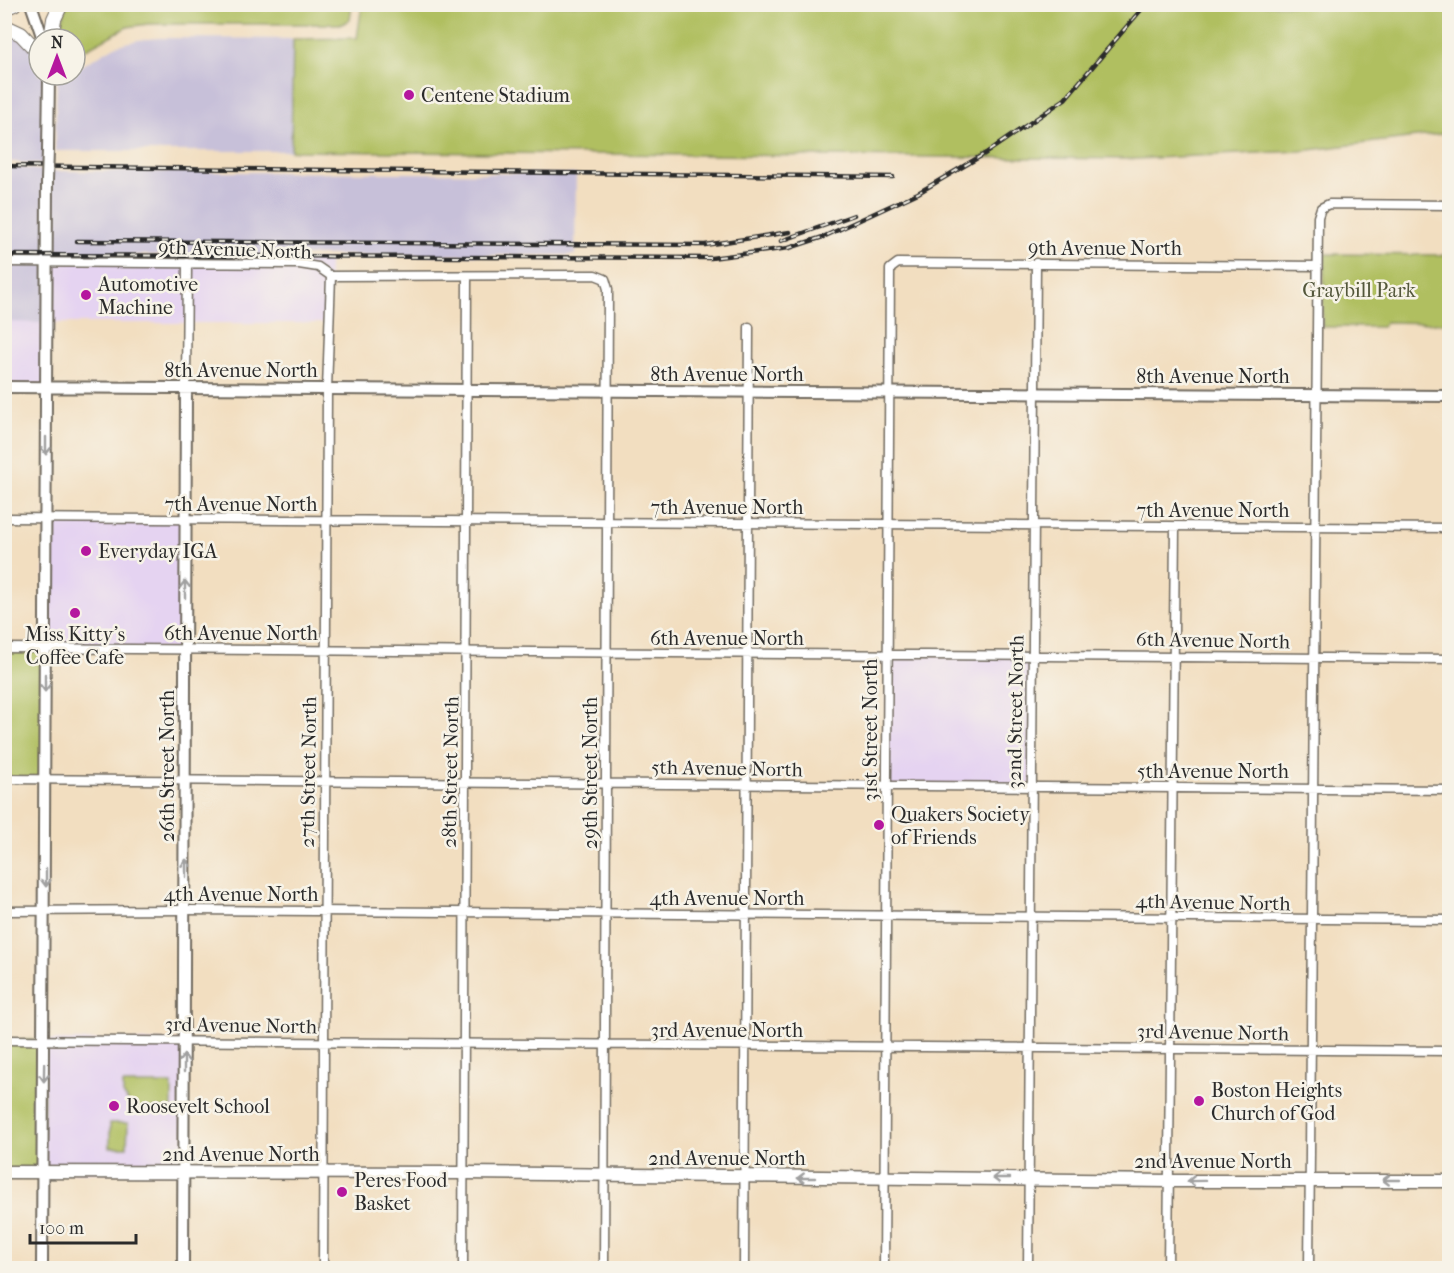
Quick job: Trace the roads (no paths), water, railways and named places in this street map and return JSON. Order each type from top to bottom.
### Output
[{"type":"main road","points":[[4,8],[14,4]]},
{"type":"main road","points":[[53,27],[61,4]]},
{"type":"main road","points":[[4,26],[21,34],[27,40]]},
{"type":"main road","name":"2nd Avenue North","points":[[4,1172],[464,1173],[1170,1181],[1449,1180]]},
{"type":"street","points":[[32,4],[39,27]]},
{"type":"street","points":[[42,1269],[46,911],[45,519],[49,87]]},
{"type":"street","points":[[1309,1269],[1313,526],[1318,217],[1321,208],[1329,204],[1449,205]]},
{"type":"street","name":"9th Avenue North","points":[[4,262],[299,264],[318,267],[331,276],[595,275],[604,279]]},
{"type":"street","name":"26th Street North","points":[[183,1269],[187,263]]},
{"type":"street","name":"32nd Street North","points":[[1028,1269],[1029,916],[1036,263]]},
{"type":"street","name":"9th Avenue North","points":[[893,264],[1317,266]]},
{"type":"street","name":"31st Street North","points":[[884,1269],[888,393],[890,269],[893,264]]},
{"type":"street","name":"27th Street North","points":[[323,1269],[327,389],[331,276]]},
{"type":"street","name":"28th Street North","points":[[463,1269],[464,912],[467,783],[467,276]]},
{"type":"street","name":"29th Street North","points":[[604,279],[608,289],[604,1269]]},
{"type":"street","points":[[744,1269],[749,327]]},
{"type":"street","name":"8th Avenue North","points":[[4,387],[1449,396]]},
{"type":"street","name":"7th Avenue North","points":[[4,518],[1449,528]]},
{"type":"street","points":[[1168,1269],[1175,527]]},
{"type":"street","name":"6th Avenue North","points":[[4,648],[747,655],[1449,658]]},
{"type":"street","name":"5th Avenue North","points":[[4,779],[1449,790]]},
{"type":"street","name":"4th Avenue North","points":[[4,911],[185,910],[1449,920]]},
{"type":"street","name":"3rd Avenue North","points":[[4,1040],[1170,1047],[1449,1051]]},
{"type":"street","points":[[1449,1206],[1449,1269]]},
{"type":"railway","points":[[4,255],[711,258],[789,248],[823,237],[918,193],[986,153],[1065,99],[1146,4]]},
{"type":"railway","points":[[4,166],[893,177]]},
{"type":"railway","points":[[781,241],[854,215]]},
{"type":"railway","points":[[77,241],[705,245],[790,232]]},
{"type":"place","name":"Centene Stadium","points":[[409,95]]},
{"type":"place","name":"Automotive Machine","points":[[86,295]]},
{"type":"place","name":"Everyday IGA","points":[[86,551]]},
{"type":"place","name":"Miss Kitty's Coffee Cafe","points":[[75,613]]},
{"type":"place","name":"Quakers Society of Friends","points":[[879,825]]},
{"type":"place","name":"Boston Heights Church of God","points":[[1199,1101]]},
{"type":"place","name":"Roosevelt School","points":[[114,1106]]},
{"type":"place","name":"Peres Food Basket","points":[[342,1192]]},
{"type":"park label","name":"Graybill Park","points":[[1359,290]]}]
